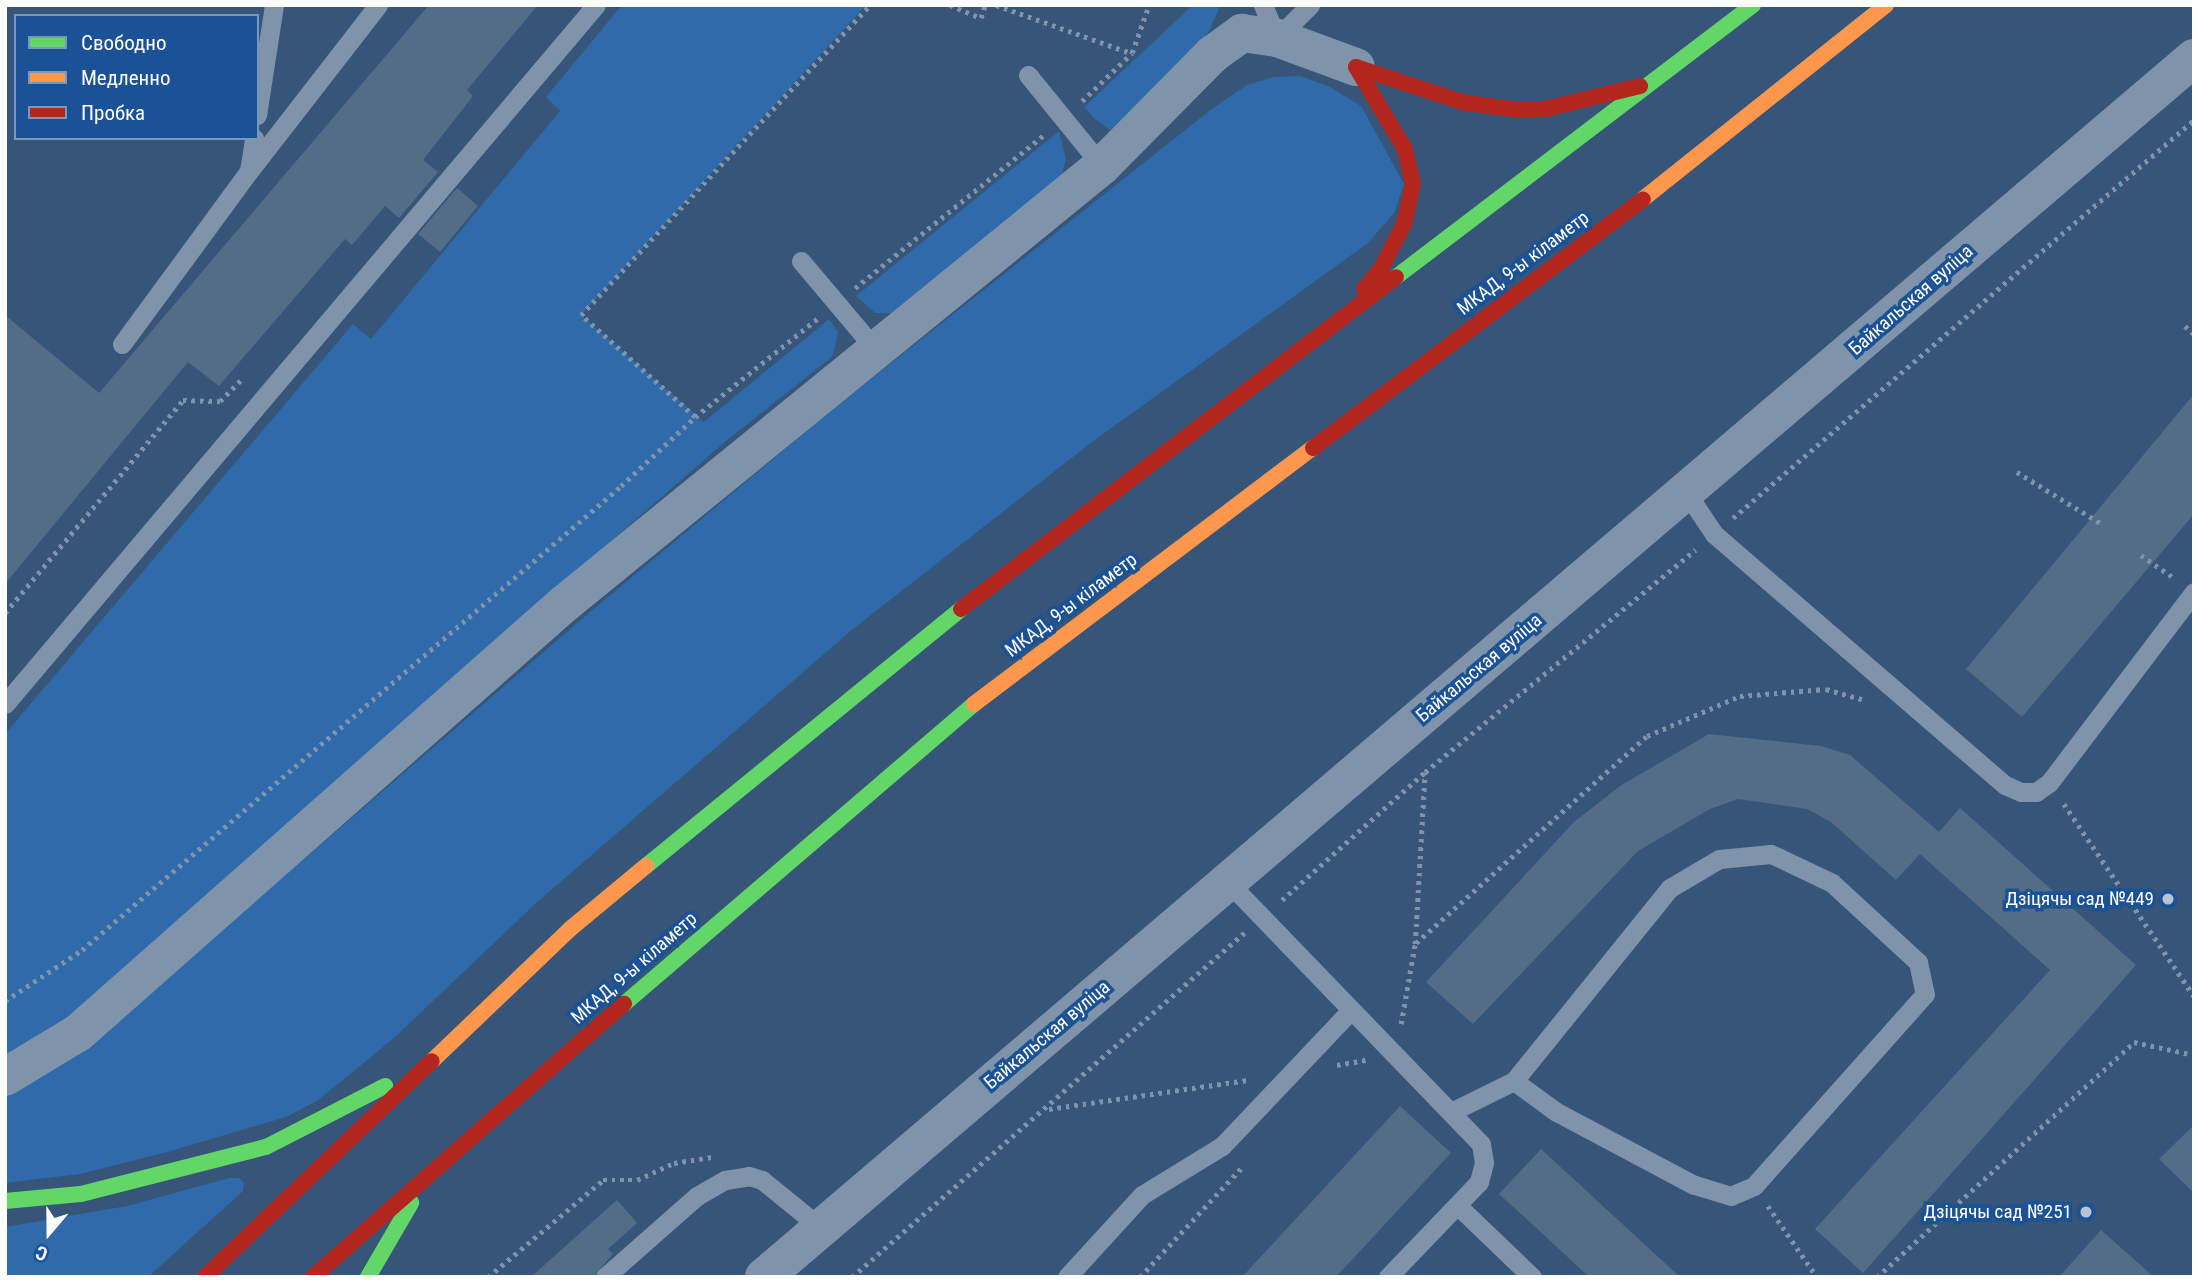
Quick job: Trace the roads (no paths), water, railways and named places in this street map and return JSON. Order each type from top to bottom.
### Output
[{"type":"highway","points":[[205,1277],[421,1067],[570,929],[923,639],[1332,325],[1656,82],[1753,5]]},
{"type":"highway","name":"МКАД, 9-ы кіламетр","points":[[313,1277],[432,1168],[974,704],[1717,143],[1885,5]]},
{"type":"highway","points":[[1356,66],[1462,102],[1517,110],[1541,110],[1656,82]]},
{"type":"highway","points":[[1332,325],[1381,269],[1412,201],[1413,183],[1405,149],[1356,66]]},
{"type":"highway","points":[[5,1201],[81,1194],[267,1147],[421,1067]]},
{"type":"highway","points":[[368,1277],[432,1168]]},
{"type":"street","points":[[5,1077],[78,1033],[564,604],[1102,166],[1213,54],[1242,33],[1270,22],[1356,66]]},
{"type":"street","name":"Байкальская вуліца","points":[[764,1277],[2194,58]]},
{"type":"lane","points":[[259,102],[274,5]]},
{"type":"lane","points":[[122,344],[249,171],[378,5]]},
{"type":"lane","points":[[5,704],[596,5]]},
{"type":"lane","points":[[1270,22],[1310,5]]},
{"type":"lane","points":[[1028,75],[1102,166]]},
{"type":"lane","points":[[249,171],[254,140]]},
{"type":"lane","points":[[801,261],[875,349]]},
{"type":"lane","points":[[1686,492],[1714,534],[2005,785],[2036,792],[2049,783],[2188,588]]},
{"type":"lane","points":[[1451,1112],[1514,1080],[1670,888],[1719,859],[1771,854],[1832,883],[1918,962],[1924,994],[1754,1186],[1731,1196],[1694,1185],[1555,1111],[1514,1080]]},
{"type":"lane","points":[[1228,882],[1481,1144],[1484,1163],[1479,1182],[1388,1277]]},
{"type":"lane","points":[[1067,1277],[1142,1195],[1222,1146],[1351,1010]]},
{"type":"lane","points":[[605,1277],[697,1196],[725,1180],[749,1176],[777,1188],[821,1228]]},
{"type":"lane","points":[[1458,1206],[1532,1277]]},
{"type":"place","name":"Дзіцячы сад №449","points":[[2168,899]]},
{"type":"place","name":"Дзіцячы сад №251","points":[[2086,1212]]}]
